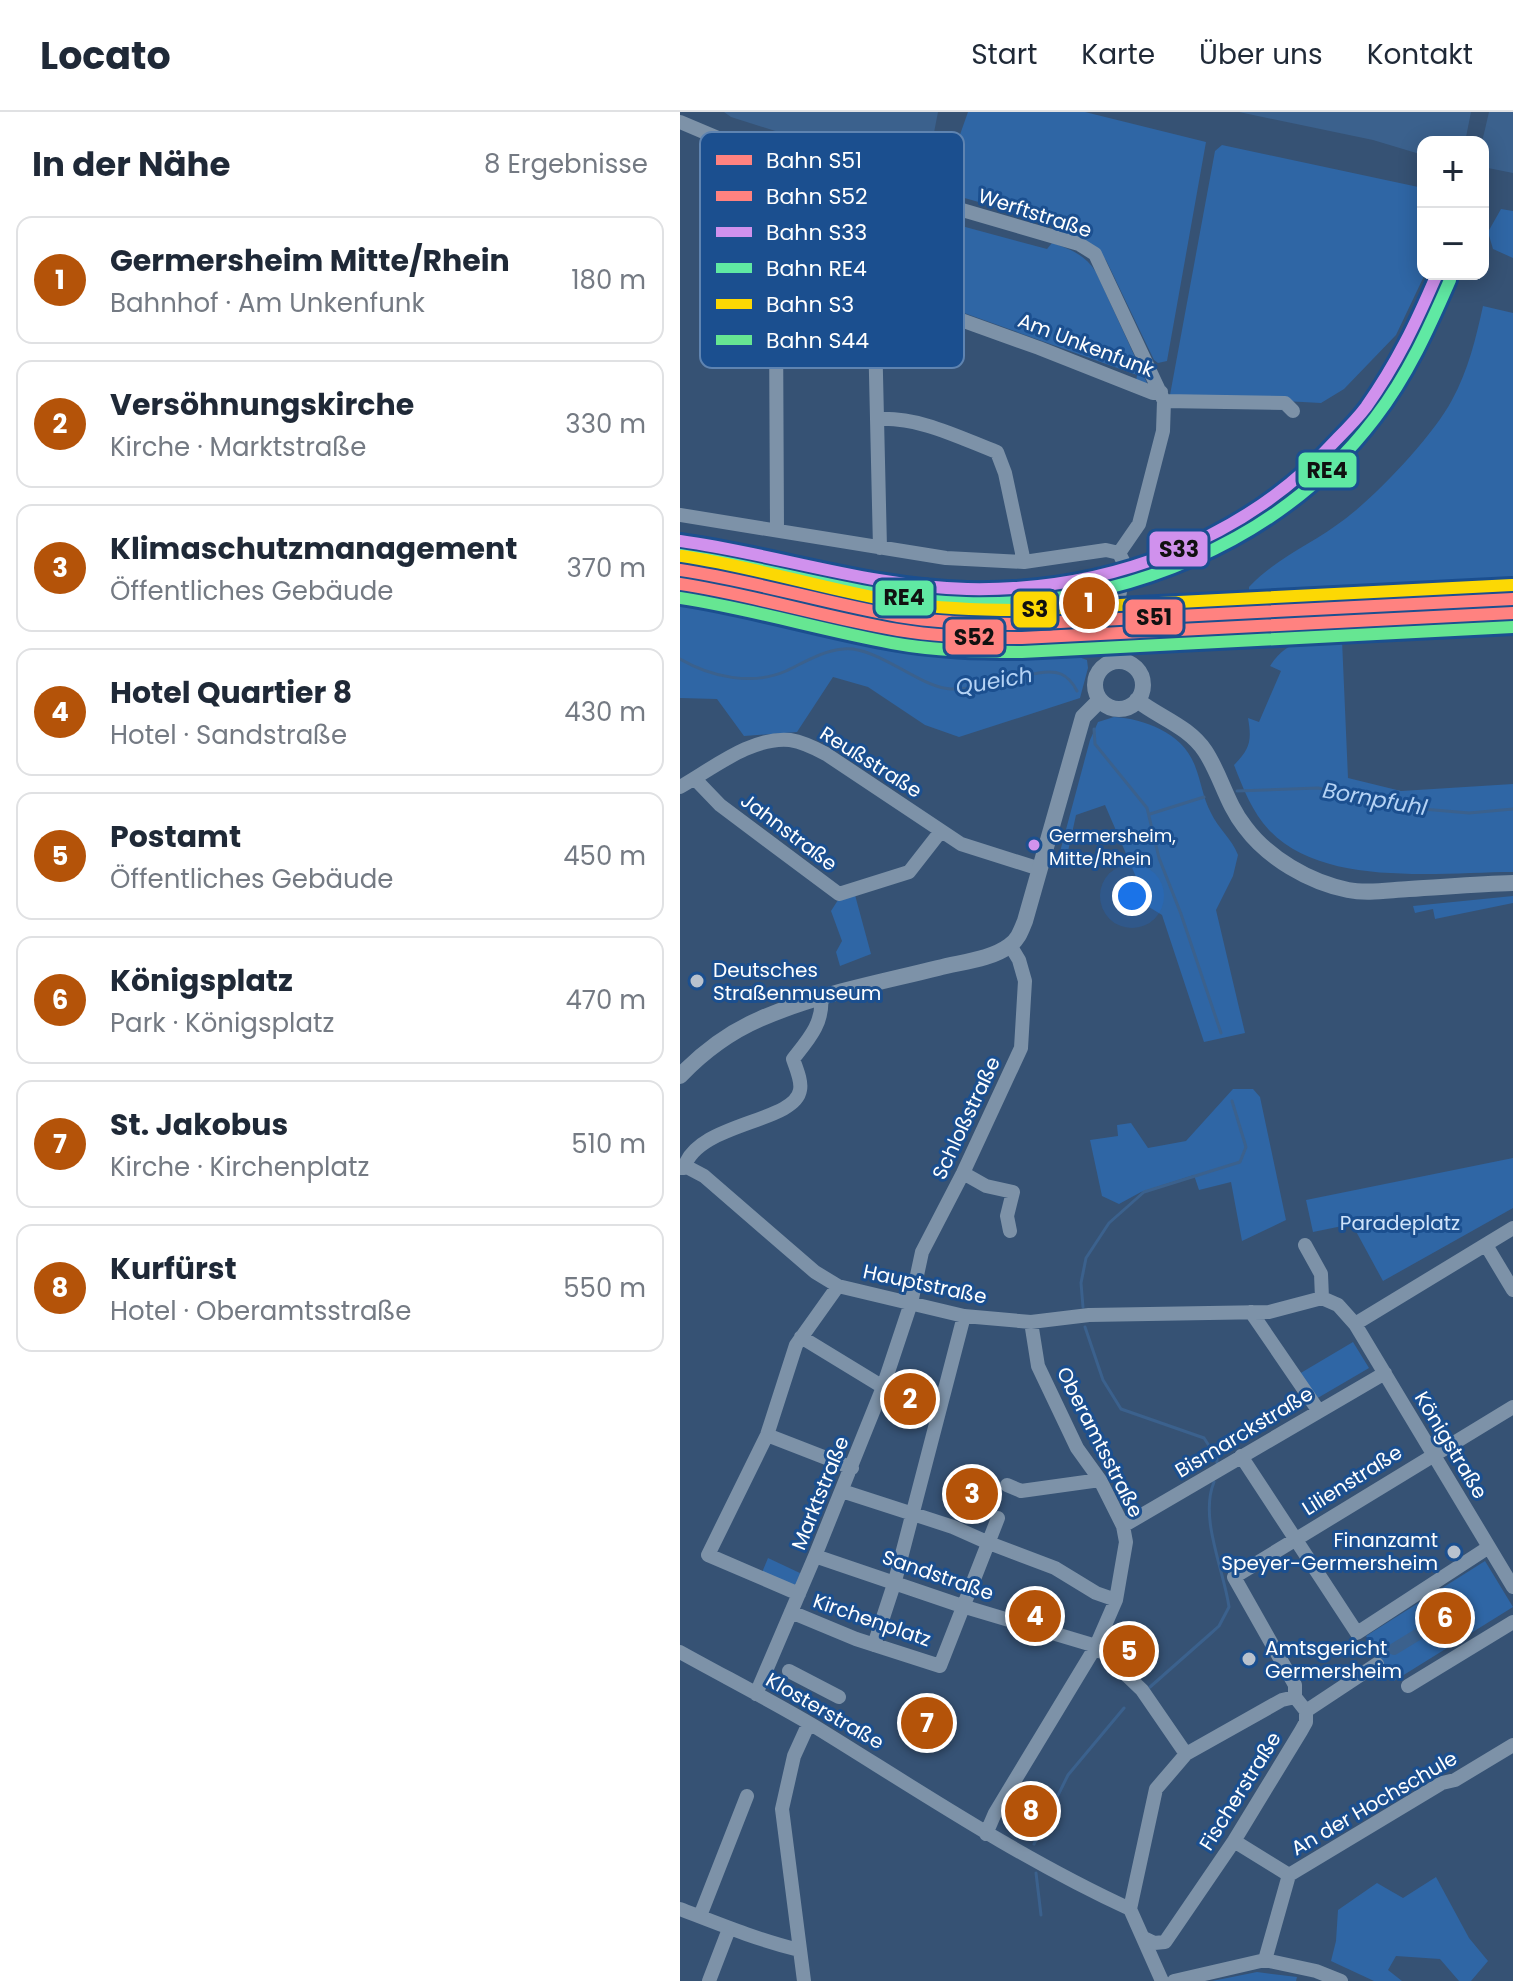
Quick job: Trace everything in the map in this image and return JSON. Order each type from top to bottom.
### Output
[{"type":"street","name":"Werftstraße","points":[[680,122],[704,132]]},
{"type":"street","name":"Werftstraße","points":[[964,211],[1088,248],[1102,264],[1162,396]]},
{"type":"street","name":"Am Unkenfunk","points":[[964,322],[1162,396],[1163,431],[1139,524],[1119,553]]},
{"type":"street","name":"Am Unkenfunk","points":[[776,368],[777,530]]},
{"type":"street","points":[[876,368],[880,548]]},
{"type":"street","points":[[1162,396],[1285,403],[1293,411]]},
{"type":"street","points":[[878,419],[900,418],[919,422],[997,452],[1005,473],[1024,562]]},
{"type":"street","points":[[680,515],[946,558],[1024,562],[1106,550],[1119,553],[1125,565],[1112,634],[1112,661]]},
{"type":"street","points":[[680,1076],[695,1060],[730,1034],[760,1019],[821,997],[988,955],[1010,945],[1022,929],[1080,725],[1095,704],[1096,677],[1105,664],[1112,661],[1127,662],[1139,672],[1143,686],[1137,700],[1118,709],[1095,704]]},
{"type":"street","points":[[1137,700],[1195,738],[1206,752],[1226,799],[1244,827],[1267,851],[1299,871],[1333,886],[1366,892],[1513,883]]},
{"type":"street","name":"Reußstraße","points":[[680,787],[758,744],[789,740],[807,744],[969,848],[1040,869]]},
{"type":"street","name":"Jahnstraße","points":[[695,779],[720,805],[839,894],[909,872],[922,860],[941,831]]},
{"type":"street","name":"Schloßstraße","points":[[911,1303],[922,1252],[1021,1048],[1025,981],[1019,960],[1010,945]]},
{"type":"street","points":[[682,1168],[688,1155],[697,1148],[717,1136],[780,1110],[796,1098],[801,1087],[793,1059],[818,1024],[821,997]]},
{"type":"street","name":"Hauptstraße","points":[[682,1168],[704,1176],[815,1272],[838,1286],[964,1316],[1031,1322],[1089,1315],[1275,1311],[1322,1298]]},
{"type":"street","points":[[963,1173],[986,1186],[1013,1192],[1007,1216],[1010,1231]]},
{"type":"street","points":[[1355,1324],[1513,1228]]},
{"type":"street","points":[[1305,1245],[1321,1274],[1322,1298]]},
{"type":"street","points":[[1486,1245],[1513,1290]]},
{"type":"street","points":[[799,1594],[708,1555],[767,1435],[796,1345],[838,1286]]},
{"type":"street","name":"Königstraße","points":[[1322,1298],[1338,1305],[1355,1324],[1512,1583]]},
{"type":"street","name":"Marktstraße","points":[[756,1694],[852,1468],[911,1303]]},
{"type":"street","points":[[1251,1312],[1318,1410]]},
{"type":"street","points":[[874,1645],[895,1581],[964,1316]]},
{"type":"street","name":"Oberamtsstraße","points":[[986,1834],[995,1813],[1096,1646],[1116,1600],[1124,1534],[1100,1480],[1077,1448],[1038,1366],[1031,1322]]},
{"type":"street","points":[[801,1337],[883,1387]]},
{"type":"street","name":"Bismarckstraße","points":[[1124,1534],[1241,1456],[1385,1373]]},
{"type":"street","name":"Lilienstraße","points":[[1295,1697],[1295,1685],[1234,1577],[1513,1407]]},
{"type":"street","points":[[767,1435],[852,1468]]},
{"type":"street","points":[[1241,1456],[1357,1633],[1489,1547]]},
{"type":"street","points":[[1007,1485],[1021,1491],[1100,1480]]},
{"type":"street","points":[[842,1491],[953,1527],[1055,1568],[1096,1593],[1116,1600]]},
{"type":"street","points":[[962,1606],[998,1518]]},
{"type":"street","name":"Sandstraße","points":[[815,1556],[962,1606],[1096,1646],[1142,1690],[1186,1754]]},
{"type":"street","name":"Kirchenplatz","points":[[791,1612],[874,1645],[940,1666],[962,1606]]},
{"type":"street","points":[[1408,1686],[1513,1622]]},
{"type":"street","name":"Klosterstraße","points":[[680,1652],[809,1723],[986,1834],[1130,1909]]},
{"type":"street","points":[[1162,1981],[1130,1909],[1156,1789],[1186,1754],[1282,1700],[1295,1697],[1306,1711],[1377,1664]]},
{"type":"street","points":[[789,1671],[839,1697]]},
{"type":"street","name":"Fischerstraße","points":[[1144,1938],[1154,1943],[1165,1942],[1234,1841],[1306,1722],[1306,1711]]},
{"type":"street","points":[[804,1981],[782,1809],[794,1756],[809,1723]]},
{"type":"street","name":"An der Hochschule","points":[[1265,1960],[1289,1875],[1442,1783],[1455,1780],[1513,1745]]},
{"type":"street","points":[[700,1916],[747,1796]]},
{"type":"street","points":[[1234,1841],[1289,1875]]},
{"type":"street","points":[[680,1909],[729,1929],[799,1950]]},
{"type":"street","points":[[709,1981],[729,1929]]},
{"type":"street","points":[[1174,1981],[1265,1960],[1316,1971],[1341,1981]]},
{"type":"green space","points":[[968,112],[1085,112],[1206,142],[1167,361],[1158,363],[1154,360],[1106,260],[1089,243],[1066,235],[1070,230],[1063,226],[964,198],[964,132],[961,132]]},
{"type":"green space","points":[[1222,145],[1417,187],[1417,280],[1422,280],[1396,335],[1344,389],[1321,403],[1170,395],[1215,151]]},
{"type":"green space","points":[[1501,209],[1513,211],[1513,258],[1493,249],[1489,230]]},
{"type":"green space","points":[[964,227],[1047,249],[1052,243],[1077,253],[1087,261],[1096,272],[1147,383],[1144,385],[1136,381],[1137,375],[964,313]]},
{"type":"green space","points":[[1483,306],[1513,313],[1513,594],[1259,609],[1249,599],[1249,587],[1271,568],[1358,508],[1404,464],[1432,430],[1463,378]]},
{"type":"green space","points":[[680,586],[750,593],[875,622],[938,632],[1018,636],[1087,660],[1088,668],[1080,698],[959,737],[925,725],[868,687],[833,677],[797,732],[744,736],[717,699],[680,698]]},
{"type":"green space","points":[[1342,640],[1348,778],[1401,791],[1513,784],[1513,872],[1418,874],[1351,869],[1320,861],[1292,848],[1263,823],[1248,799],[1234,765],[1248,744],[1248,718],[1259,722],[1281,671],[1270,666],[1285,649],[1301,642]]},
{"type":"green space","points":[[1114,717],[1150,725],[1182,745],[1195,766],[1211,813],[1238,855],[1233,876],[1216,910],[1245,1033],[1204,1042],[1162,915],[1149,907],[1105,805],[1076,815],[1065,865],[1057,863],[1090,740],[1098,722]]},
{"type":"green space","points":[[855,895],[871,954],[840,966],[836,952],[842,941],[831,911],[838,900]]},
{"type":"green space","points":[[1513,896],[1513,903],[1435,919],[1433,909],[1415,913],[1413,906]]},
{"type":"green space","points":[[1233,1089],[1253,1089],[1260,1097],[1286,1220],[1242,1241],[1231,1182],[1199,1190],[1194,1175],[1141,1192],[1119,1204],[1102,1196],[1090,1140],[1118,1136],[1117,1125],[1131,1123],[1148,1148],[1186,1141]]},
{"type":"green space","name":"Paradeplatz","points":[[1513,1158],[1513,1208],[1383,1281],[1352,1224],[1313,1232],[1306,1200]]},
{"type":"green space","points":[[1353,1342],[1369,1368],[1316,1399],[1299,1374]]},
{"type":"green space","points":[[768,1558],[802,1574],[795,1590],[761,1575]]},
{"type":"green space","points":[[1485,1561],[1513,1607],[1394,1681],[1366,1636]]},
{"type":"green space","points":[[1436,1877],[1469,1938],[1488,1961],[1471,1981],[1459,1981],[1440,1959],[1396,1956],[1388,1970],[1402,1981],[1374,1981],[1331,1961],[1338,1910],[1377,1883],[1403,1898]]},
{"type":"green space","points":[[1257,1972],[1297,1977],[1296,1981],[1212,1981]]},
{"type":"shaded area","points":[[724,112],[938,112],[934,132],[778,132]]},
{"type":"shaded area","points":[[1239,112],[1513,112],[1513,173],[1489,168],[1489,136],[1417,136],[1417,153],[1373,140]]},
{"type":"pier","points":[[1471,112],[1489,112],[1483,136],[1466,136]]},
{"type":"waterway","name":"Queich","points":[[680,659],[718,675],[746,679],[773,676],[828,652],[856,650],[885,660],[940,687],[984,687],[1036,673],[1054,672],[1066,677],[1077,691]]},
{"type":"waterway","name":"Queich","points":[[1094,729],[1095,744],[1147,808],[1159,858],[1221,1033]]},
{"type":"waterway","name":"Bornpfuhl","points":[[1237,791],[1318,788],[1411,808],[1469,813],[1513,809]]},
{"type":"waterway","name":"Bornpfuhl","points":[[1150,814],[1204,797]]},
{"type":"waterway","name":"Queich","points":[[1083,1307],[1081,1283],[1086,1258],[1109,1223],[1144,1192],[1240,1162],[1246,1147],[1232,1101]]},
{"type":"waterway","name":"Queich","points":[[1085,1327],[1103,1380],[1121,1409],[1204,1438],[1217,1463]]},
{"type":"waterway","name":"Queich","points":[[1150,1687],[1219,1626],[1229,1607],[1209,1512],[1214,1482]]},
{"type":"waterway","points":[[1394,1649],[1438,1622]]},
{"type":"waterway","name":"Queich","points":[[1034,1844],[1068,1775],[1124,1708]]},
{"type":"waterway","name":"Queich","points":[[1036,1873],[1041,1915]]},
{"type":"rail line","name":"S33","points":[[680,541],[859,576],[967,589],[1019,588],[1070,581],[1120,570],[1169,554],[1215,533],[1259,506],[1300,475],[1348,428],[1366,407],[1397,359],[1434,280]]},
{"type":"rail line","name":"RE4","points":[[680,555],[858,590],[966,603],[1024,601],[1082,593],[1139,579],[1193,559],[1245,533],[1293,500],[1337,462],[1375,418],[1398,385],[1450,280]]},
{"type":"rail line","name":"S3","points":[[682,556],[904,603],[977,609],[1021,610],[1512,585]]},
{"type":"rail line","name":"S51","points":[[680,570],[898,616],[975,623],[1021,624],[1513,599]]},
{"type":"rail line","name":"S52","points":[[680,584],[898,630],[975,637],[1022,638],[1513,613]]},
{"type":"rail line","name":"S44","points":[[680,598],[892,643],[973,651],[1022,652],[1513,627]]},
{"type":"place","name":"Germersheim Mitte/Rhein","points":[[1089,603]]},
{"type":"place","name":"Germersheim, Mitte/Rhein","points":[[1034,845]]},
{"type":"place","name":"Deutsches Straßenmuseum","points":[[697,981]]},
{"type":"place","name":"Versöhnungskirche","points":[[910,1399]]},
{"type":"place","name":"Klimaschutzmanagement","points":[[972,1494]]},
{"type":"place","name":"Finanzamt Speyer-Germersheim","points":[[1454,1552]]},
{"type":"place","name":"Hotel Quartier 8","points":[[1035,1616]]},
{"type":"place","name":"Königsplatz","points":[[1445,1618]]},
{"type":"place","name":"Postamt","points":[[1129,1651]]},
{"type":"place","name":"Amtsgericht Germersheim","points":[[1249,1659]]},
{"type":"place","name":"St. Jakobus","points":[[927,1723]]},
{"type":"place","name":"Kurfürst","points":[[1031,1811]]}]
